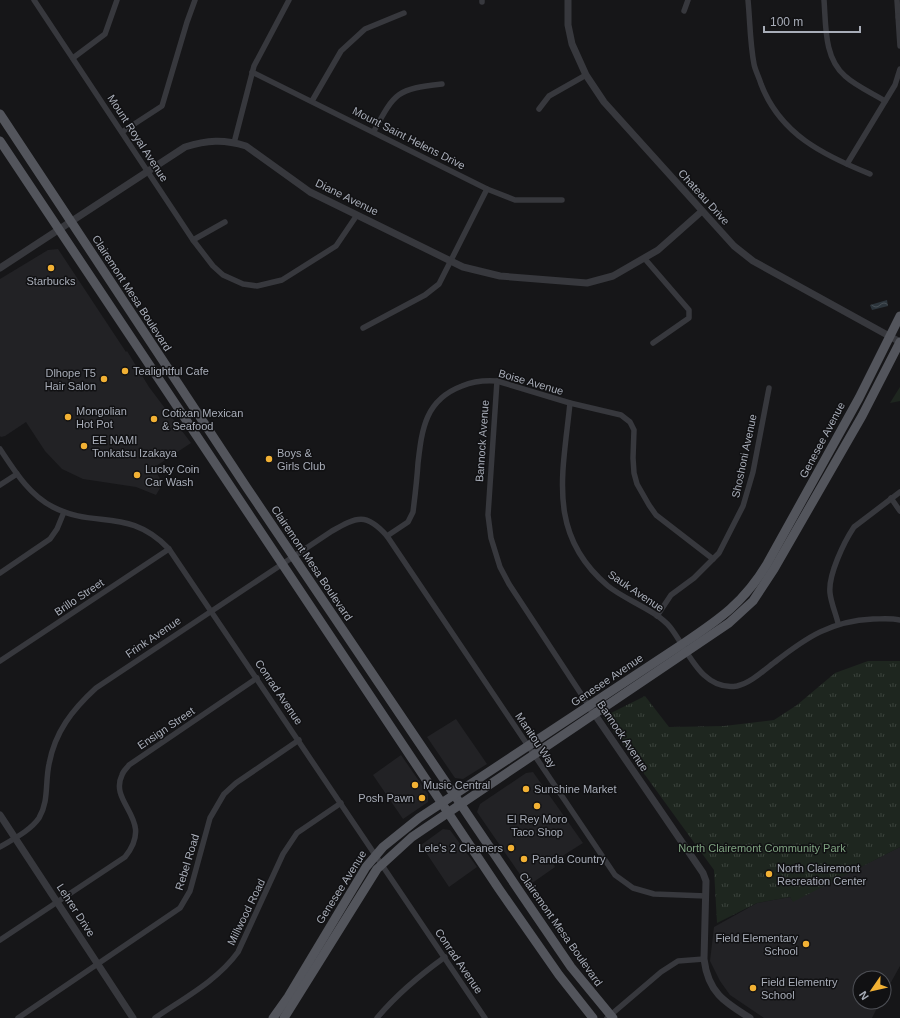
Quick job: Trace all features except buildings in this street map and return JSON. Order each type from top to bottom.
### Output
[{"type":"main road","name":"Clairemont Mesa Boulevard","points":[[0,114],[293,556],[461,805],[571,967],[610,1017]]},
{"type":"main road","points":[[0,141],[442,803],[559,975],[593,1018]]},
{"type":"main road","name":"Genesee Avenue","points":[[273,1018],[288,997],[366,867],[375,855],[406,828],[681,645],[729,611],[740,601],[757,580],[831,450],[900,316]]},
{"type":"main road","name":"Genesee Avenue","points":[[284,1018],[381,863],[406,842],[686,653],[740,614],[764,586],[862,416],[900,342]]},
{"type":"street","name":"Mount Royal Avenue","points":[[34,0],[193,240],[213,266],[232,280],[257,286],[282,280],[336,246],[357,215]]},
{"type":"street","points":[[73,58],[105,34],[117,0]]},
{"type":"street","points":[[122,132],[162,106],[195,0]]},
{"type":"street","points":[[234,143],[254,66],[289,0]]},
{"type":"street","name":"Chateau Drive","points":[[568,0],[568,25],[572,44],[586,75],[604,102],[734,246],[754,261],[900,342]]},
{"type":"street","points":[[684,11],[688,0]]},
{"type":"street","points":[[748,0],[754,64],[766,95],[773,107],[790,130],[806,141],[847,164],[870,174]]},
{"type":"street","points":[[824,0],[829,52],[836,67],[845,77],[885,101]]},
{"type":"street","points":[[897,0],[900,46]]},
{"type":"street","points":[[312,101],[341,51],[365,29],[404,13]]},
{"type":"street","points":[[847,164],[895,85],[900,69]]},
{"type":"street","name":"Mount Saint Helens Drive","points":[[252,72],[487,189],[515,200],[562,200]]},
{"type":"street","points":[[539,109],[549,96],[586,75]]},
{"type":"street","points":[[374,132],[389,104],[405,90],[442,84]]},
{"type":"street","name":"Diane Avenue","points":[[0,268],[185,147],[212,140],[234,143],[256,152],[310,192],[463,267],[500,276],[587,283],[613,276],[645,259],[658,250],[702,211]]},
{"type":"street","points":[[362,328],[425,295],[439,284],[487,189]]},
{"type":"street","points":[[193,240],[225,222]]},
{"type":"street","points":[[645,259],[689,310],[689,318],[653,343]]},
{"type":"street","name":"Boise Avenue","points":[[387,536],[408,522],[413,512],[421,433],[427,416],[439,399],[450,390],[480,380],[497,381],[570,403],[621,415],[630,422],[634,430],[634,473],[637,484],[649,505],[656,515],[713,559]]},
{"type":"street","name":"Bannock Avenue","points":[[497,381],[488,515],[491,538],[500,567],[509,584],[595,714],[703,873],[706,881],[705,971],[714,991],[724,1002],[750,1018]]},
{"type":"street","name":"Shoshoni Avenue","points":[[657,616],[670,595],[694,578],[719,553],[743,506],[753,472],[769,388]]},
{"type":"street","name":"Sauk Avenue","points":[[570,403],[562,481],[562,503],[570,538],[581,558],[608,586],[657,616],[670,626],[686,653],[708,678],[722,685],[736,686],[751,680],[818,631],[838,624],[860,620],[900,620]]},
{"type":"street","name":"Conrad Avenue","points":[[0,449],[17,474],[41,499],[64,512],[132,524],[144,528],[169,549],[212,610],[375,855],[486,1018]]},
{"type":"street","points":[[0,485],[17,474]]},
{"type":"street","points":[[838,624],[830,594],[833,573],[854,527],[900,492]]},
{"type":"street","points":[[891,498],[900,511]]},
{"type":"street","points":[[0,573],[50,539],[57,529],[64,512]]},
{"type":"street","name":"Frink Avenue","points":[[0,848],[28,829],[38,819],[45,805],[49,764],[57,736],[76,706],[96,688],[282,563],[354,519],[363,519],[376,524],[387,536]]},
{"type":"street","name":"Manitou Way","points":[[387,536],[615,875],[633,888],[654,894],[706,896]]},
{"type":"street","name":"Brillo Street","points":[[0,661],[169,549]]},
{"type":"street","name":"Ensign Street","points":[[0,940],[125,857],[136,838],[135,822],[121,797],[119,786],[121,775],[129,765],[257,678]]},
{"type":"street","name":"Rebel Road","points":[[18,1018],[180,908],[190,891],[210,818],[224,794],[236,783],[299,740]]},
{"type":"street","name":"Millwood Road","points":[[155,1018],[212,980],[228,965],[238,952],[283,854],[297,833],[341,803]]},
{"type":"street","name":"Lehrer Drive","points":[[0,815],[133,1018]]},
{"type":"street","points":[[377,1018],[390,1003],[421,974],[445,957]]},
{"type":"street","points":[[610,1017],[661,972],[678,961],[704,958]]},
{"type":"shaded area","points":[[58,249],[126,352],[127,351],[149,387],[191,443],[153,468],[163,483],[156,495],[136,487],[83,479],[62,469],[45,451],[26,422],[5,436],[0,436],[0,279],[48,250]]},
{"type":"shaded area","points":[[456,719],[487,764],[463,779],[455,778],[427,737]]},
{"type":"shaded area","points":[[401,755],[428,794],[428,802],[403,819],[373,775]]},
{"type":"shaded area","points":[[533,772],[583,843],[553,862],[555,867],[528,886],[477,812],[480,804],[526,773]]},
{"type":"shaded area","points":[[443,829],[450,830],[477,867],[449,887],[421,845]]},
{"type":"shaded area","name":"Field Elementary School","points":[[900,847],[900,966],[892,980],[892,970],[852,970],[852,1010],[876,1010],[872,1018],[764,1018],[730,995],[720,981],[710,961],[714,927],[757,903],[790,897],[793,901]]},
{"type":"green space","points":[[900,387],[900,401],[890,403]]},
{"type":"green space","name":"North Clairemont Community Park","points":[[868,661],[900,661],[900,847],[793,902],[790,897],[757,903],[717,923],[714,870],[603,717],[645,696],[669,727],[724,726],[774,720],[797,705],[835,673]]},
{"type":"water","points":[[887,300],[888,306],[872,310],[870,305]]},
{"type":"place","name":"Starbucks","points":[[51,268]]},
{"type":"place","name":"Tealightful Cafe","points":[[125,371]]},
{"type":"place","name":"Dlhope T5 Hair Salon","points":[[104,379]]},
{"type":"place","name":"Mongolian Hot Pot","points":[[68,417]]},
{"type":"place","name":"Cotixan Mexican & Seafood","points":[[154,419]]},
{"type":"place","name":"EE NAMI Tonkatsu Izakaya","points":[[84,446]]},
{"type":"place","name":"Boys & Girls Club","points":[[269,459]]},
{"type":"place","name":"Lucky Coin Car Wash","points":[[137,475]]},
{"type":"place","name":"Music Central","points":[[415,785]]},
{"type":"place","name":"Sunshine Market","points":[[526,789]]},
{"type":"place","name":"Posh Pawn","points":[[422,798]]},
{"type":"place","name":"El Rey Moro Taco Shop","points":[[537,806]]},
{"type":"place","name":"Lele's 2 Cleaners","points":[[511,848]]},
{"type":"place","name":"Panda Country","points":[[524,859]]},
{"type":"place","name":"North Clairemont Recreation Center","points":[[769,874]]},
{"type":"place","name":"Field Elementary School","points":[[806,944]]},
{"type":"place","name":"Field Elementry School","points":[[753,988]]}]
